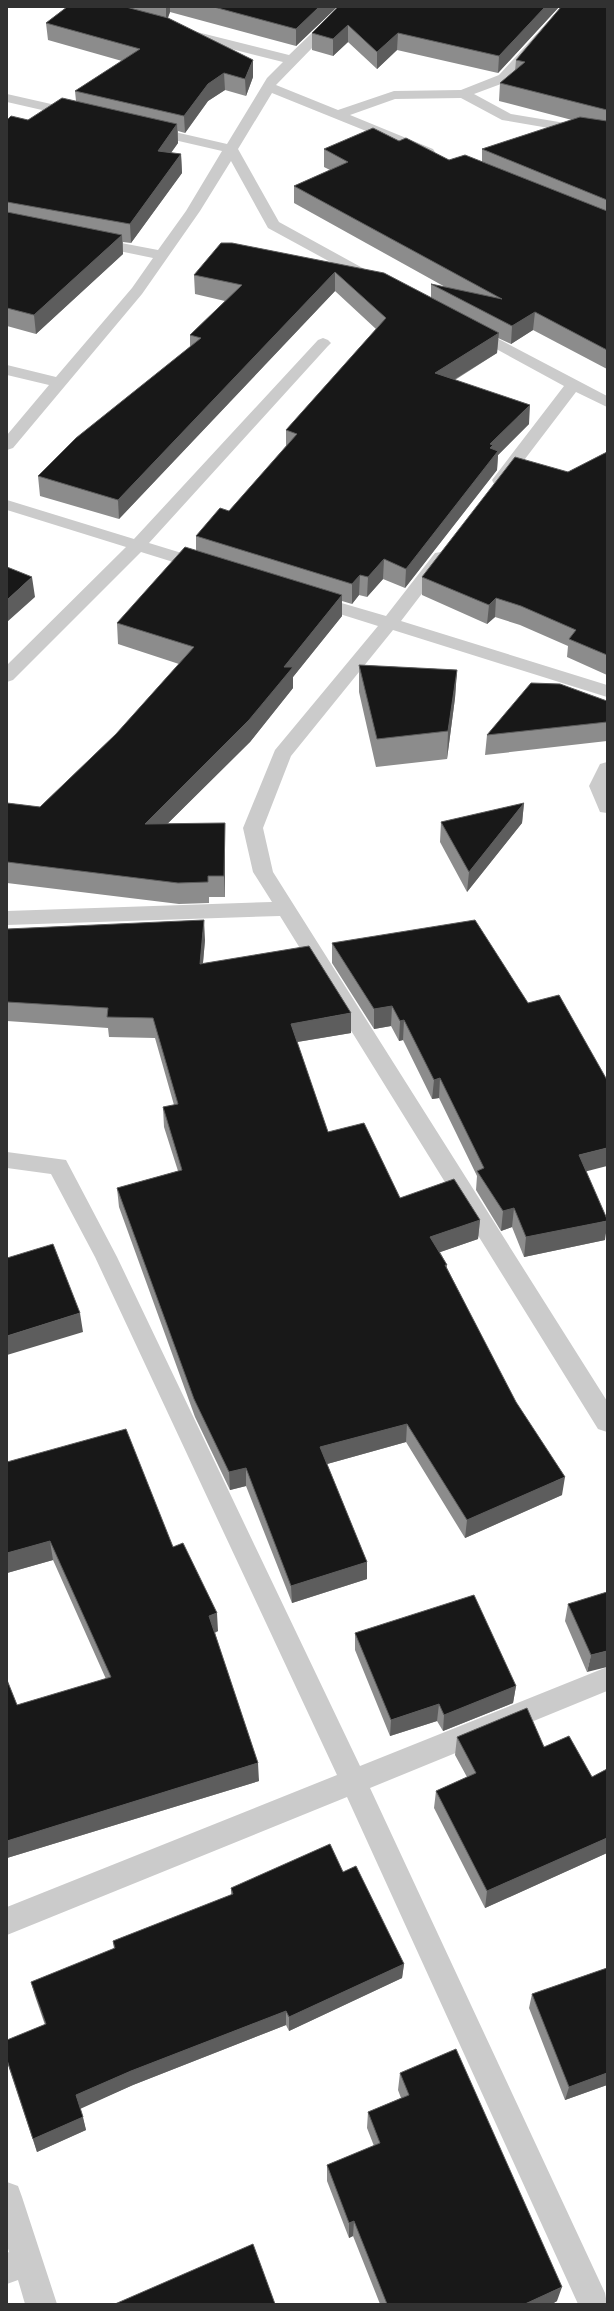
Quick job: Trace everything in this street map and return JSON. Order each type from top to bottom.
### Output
[{"type":"street","points":[[7,445],[137,291],[193,211],[274,78],[346,7]]},
{"type":"street","points":[[337,115],[394,95],[463,94],[504,78],[568,7]]},
{"type":"street","points":[[169,28],[292,60]]},
{"type":"street","points":[[269,87],[439,157]]},
{"type":"street","points":[[463,94],[507,117],[607,134]]},
{"type":"street","points":[[7,98],[92,118]]},
{"type":"street","points":[[139,128],[231,149],[273,225],[387,286]]},
{"type":"street","points":[[85,240],[162,255]]},
{"type":"street","points":[[456,322],[607,402]]},
{"type":"street","points":[[7,676],[50,630],[138,545],[248,428],[323,343]]},
{"type":"street","points":[[7,370],[59,383]]},
{"type":"street","points":[[491,492],[574,385]]},
{"type":"street","points":[[7,505],[220,571]]},
{"type":"street","points":[[452,542],[389,624],[282,754],[253,828],[263,872],[607,1422]]},
{"type":"street","points":[[301,596],[607,691]]},
{"type":"street","points":[[607,768],[598,786],[607,807]]},
{"type":"street","points":[[7,918],[287,909]]},
{"type":"street","points":[[7,1160],[58,1166],[110,1265],[354,1781],[594,2304]]},
{"type":"street","points":[[7,1921],[607,1679]]},
{"type":"street","points":[[7,2197],[17,2265],[41,2304]]},
{"type":"building","points":[[67,7],[126,7],[168,18],[253,60],[245,79],[224,73],[208,84],[184,116],[75,91],[140,49],[46,23]]},
{"type":"building","points":[[214,7],[319,7],[296,29]]},
{"type":"building","points":[[338,7],[545,7],[499,56],[398,33],[377,52],[348,25],[333,39],[312,33]]},
{"type":"building","points":[[561,7],[607,7],[607,110],[500,83],[525,62],[516,60]]},
{"type":"building","points":[[62,98],[177,124],[158,151],[181,154],[130,224],[7,202],[7,120],[11,116],[28,120]]},
{"type":"building","points":[[580,117],[607,121],[607,200],[482,149]]},
{"type":"building","points":[[373,128],[399,141],[406,138],[449,160],[465,155],[607,211],[607,350],[535,312],[512,326],[431,284],[502,299],[294,186],[348,162],[324,149]]},
{"type":"building","points":[[7,212],[122,235],[34,315],[7,308]]},
{"type":"building","points":[[221,243],[232,243],[384,273],[499,333],[435,373],[530,405],[490,444],[493,445],[490,448],[498,451],[406,569],[384,559],[368,577],[360,575],[352,584],[196,536],[220,508],[229,511],[297,434],[286,430],[386,318],[335,272],[118,500],[38,476],[76,438],[201,338],[190,335],[242,285],[194,275]]},
{"type":"building","points":[[607,452],[607,655],[569,639],[576,630],[521,606],[496,598],[489,605],[422,577],[515,457],[568,472]]},
{"type":"building","points":[[185,547],[342,595],[284,667],[293,667],[249,720],[145,824],[225,823],[224,876],[208,876],[208,882],[178,883],[7,862],[7,803],[40,807],[116,734],[194,647],[117,623]]},
{"type":"building","points":[[7,567],[32,577],[7,600]]},
{"type":"building","points":[[359,665],[457,670],[448,731],[377,739]]},
{"type":"building","points":[[531,683],[560,684],[607,701],[607,722],[487,735]]},
{"type":"building","points":[[524,803],[469,872],[441,822]]},
{"type":"building","points":[[204,920],[200,964],[309,946],[351,1013],[291,1024],[328,1132],[364,1123],[400,1198],[454,1179],[480,1220],[430,1237],[447,1265],[445,1265],[516,1402],[565,1477],[467,1520],[407,1424],[320,1447],[367,1562],[291,1586],[246,1468],[229,1472],[194,1399],[117,1188],[182,1170],[163,1107],[178,1104],[153,1018],[107,1017],[108,1008],[7,1002],[7,929]]},
{"type":"building","points":[[475,920],[528,1003],[559,995],[607,1080],[607,1148],[579,1155],[607,1221],[526,1237],[514,1208],[503,1211],[477,1171],[484,1168],[440,1078],[434,1080],[404,1020],[400,1021],[392,1006],[374,1009],[332,943]]},
{"type":"building","points":[[53,1244],[80,1313],[7,1336],[7,1258]]},
{"type":"building","points":[[126,1429],[173,1547],[183,1543],[217,1613],[209,1616],[258,1763],[7,1841],[7,1680],[17,1705],[111,1677],[50,1541],[7,1553],[7,1462]]},
{"type":"building","points":[[607,1592],[607,1651],[591,1655],[568,1604]]},
{"type":"building","points":[[474,1595],[516,1686],[444,1715],[439,1704],[391,1720],[355,1633]]},
{"type":"building","points":[[527,1708],[544,1747],[569,1736],[592,1777],[607,1769],[607,1838],[487,1891],[436,1791],[476,1773],[457,1737]]},
{"type":"building","points":[[330,1844],[343,1872],[356,1866],[404,1964],[289,2017],[286,2011],[131,2071],[76,2095],[83,2117],[33,2139],[7,2060],[7,2040],[46,2024],[31,1982],[115,1948],[113,1941],[233,1894],[231,1888]]},
{"type":"building","points":[[607,1968],[607,2073],[569,2087],[532,1994]]},
{"type":"building","points":[[456,2049],[562,2287],[525,2304],[387,2304],[354,2221],[349,2223],[327,2165],[380,2143],[368,2112],[409,2095],[400,2073]]},
{"type":"building","points":[[253,2244],[275,2304],[115,2304]]}]
